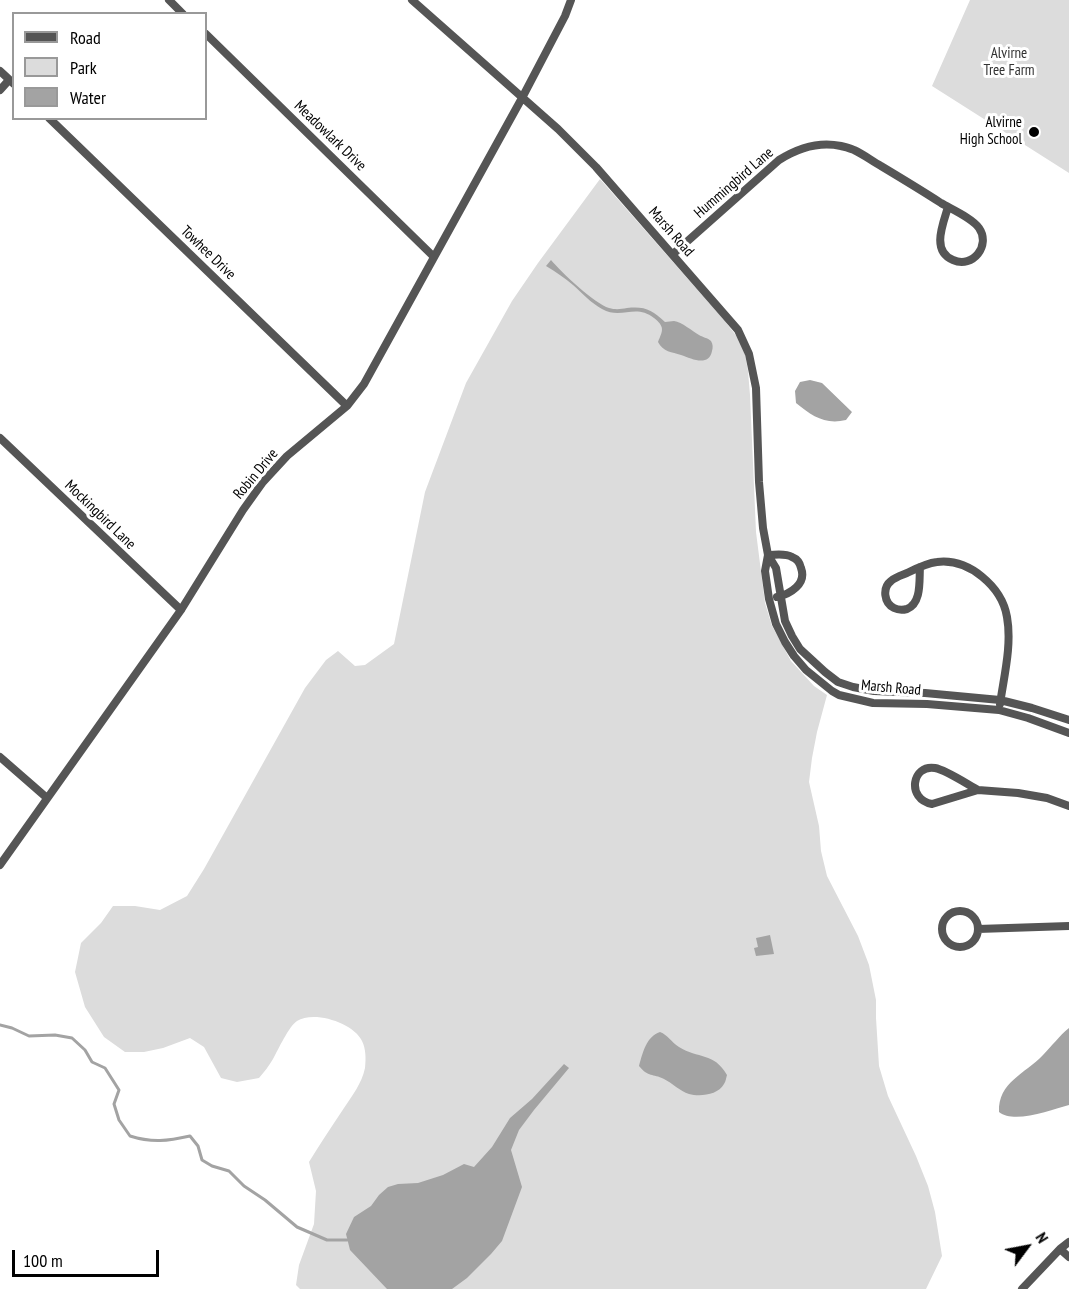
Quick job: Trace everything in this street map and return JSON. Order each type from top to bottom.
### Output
[{"type":"street","points":[[169,0],[181,12]]},
{"type":"street","name":"Marsh Road","points":[[412,0],[558,129],[596,167],[738,330],[749,354],[756,388],[759,482],[768,555],[765,571],[770,599],[776,624],[785,642],[806,670],[839,695],[873,703],[927,704],[999,710],[1065,731]]},
{"type":"street","name":"Robin Drive","points":[[0,865],[181,610],[263,482],[286,456],[348,406],[364,384],[522,98],[566,16],[571,0]]},
{"type":"street","name":"Meadowlark Drive","points":[[207,35],[434,257]]},
{"type":"street","points":[[0,71],[11,82],[0,90]]},
{"type":"street","name":"Towhee Drive","points":[[51,120],[348,406]]},
{"type":"street","name":"Hummingbird Lane","points":[[673,254],[779,160],[803,147],[817,144],[832,144],[855,150],[948,207],[974,223],[982,234],[982,248],[973,259],[966,262],[952,260],[942,251],[940,237],[948,207]]},
{"type":"street","name":"Mockingbird Lane","points":[[0,438],[181,610]]},
{"type":"street","points":[[768,555],[790,556],[798,562],[802,571],[800,583],[790,592],[770,599]]},
{"type":"street","name":"Marsh Road","points":[[768,555],[776,568],[785,621],[792,636],[800,649],[838,682],[874,691],[1000,700],[1068,716]]},
{"type":"street","points":[[920,567],[916,602],[906,609],[900,610],[893,607],[885,596],[888,583],[920,567],[937,562],[960,565],[982,576],[999,595],[1006,609],[1008,628],[999,710]]},
{"type":"street","points":[[1065,731],[1068,716]]},
{"type":"street","points":[[0,757],[47,798]]},
{"type":"street","points":[[978,790],[932,804],[921,800],[914,784],[916,778],[924,770],[935,768],[978,790],[1033,796],[1055,800],[1069,806]]},
{"type":"street","points":[[959,912],[970,915],[977,923],[978,929],[975,940],[964,947],[947,942],[942,931],[945,920],[959,912]]},
{"type":"street","points":[[978,929],[1069,926]]},
{"type":"street","points":[[1022,1289],[1069,1242]]},
{"type":"street","points":[[1060,1249],[1069,1257]]},
{"type":"green space","name":"Alvirne Tree Farm","points":[[970,0],[1069,0],[1069,173],[932,86]]},
{"type":"green space","points":[[600,179],[724,320],[738,338],[745,354],[750,395],[756,532],[765,603],[772,626],[791,661],[814,686],[827,695],[817,732],[809,782],[827,876],[858,936],[869,965],[876,1000],[879,1066],[888,1096],[928,1186],[935,1212],[942,1256],[926,1289],[300,1289],[296,1285],[299,1265],[314,1224],[316,1191],[309,1162],[362,1079],[365,1054],[358,1035],[333,1020],[304,1018],[297,1021],[291,1028],[259,1078],[237,1082],[221,1078],[204,1047],[190,1038],[163,1048],[144,1052],[125,1052],[104,1037],[85,1007],[75,972],[81,943],[101,923],[113,906],[135,906],[160,910],[187,896],[305,688],[326,660],[338,651],[355,666],[365,665],[394,644],[425,492],[466,383],[512,301]]},
{"type":"water","points":[[551,260],[578,287],[603,305],[614,309],[648,310],[665,322],[677,322],[708,339],[713,346],[710,356],[700,360],[665,350],[658,342],[662,332],[661,326],[654,318],[641,312],[616,313],[602,309],[546,266]]},
{"type":"water","points":[[810,380],[822,383],[852,412],[846,420],[832,421],[819,418],[796,403],[795,391],[800,382]]},
{"type":"water","points":[[770,935],[774,954],[756,956],[754,948],[758,947],[756,938]]},
{"type":"water","points":[[1069,1028],[1069,1105],[1043,1113],[1014,1117],[999,1112],[1003,1093],[1008,1086],[1036,1062]]},
{"type":"water","points":[[660,1032],[686,1051],[717,1063],[727,1075],[721,1088],[708,1094],[689,1094],[664,1079],[642,1070],[639,1066],[646,1046],[651,1037]]},
{"type":"water","points":[[564,1064],[569,1068],[519,1130],[511,1150],[522,1187],[502,1241],[467,1278],[452,1289],[387,1289],[350,1250],[346,1234],[354,1217],[371,1206],[388,1187],[418,1183],[443,1175],[464,1164],[474,1167],[492,1147],[510,1118],[532,1099]]},
{"type":"waterway","points":[[0,1025],[29,1036],[55,1035],[72,1038],[85,1050],[92,1062],[105,1068],[119,1090],[114,1104],[119,1120],[130,1136],[146,1140],[190,1136],[198,1146],[202,1160],[229,1171],[244,1186],[297,1227],[327,1240],[347,1240]]},
{"type":"place","name":"Alvirne High School","points":[[1034,132]]}]
